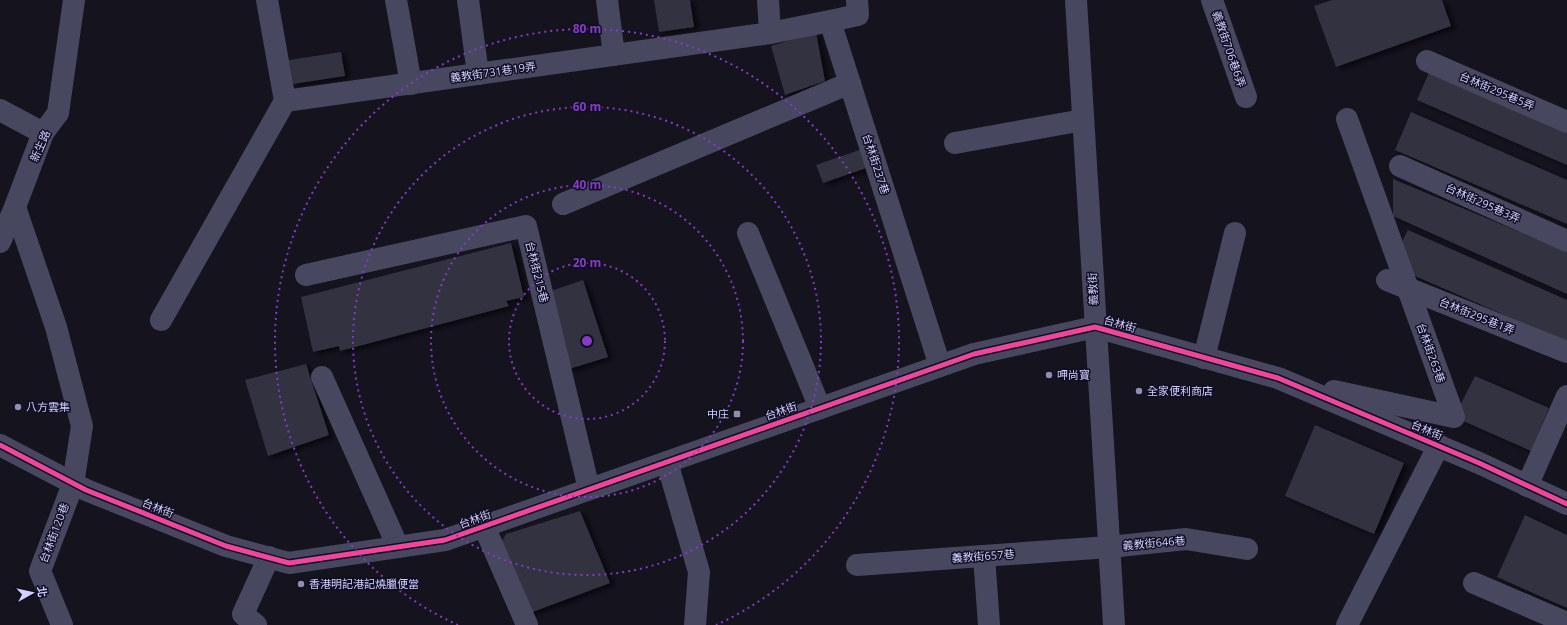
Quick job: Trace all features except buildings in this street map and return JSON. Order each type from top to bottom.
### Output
[{"type":"street","name":"新生路","points":[[0,242],[43,133],[58,113],[74,0]]},
{"type":"street","points":[[161,320],[285,101],[267,0]]},
{"type":"street","points":[[396,0],[411,84]]},
{"type":"street","points":[[468,0],[478,74]]},
{"type":"street","points":[[607,0],[614,55]]},
{"type":"street","points":[[768,0],[770,33],[858,15],[857,0]]},
{"type":"street","name":"義教街","points":[[1076,0],[1114,625]]},
{"type":"street","name":"義教街706巷6弄","points":[[1212,0],[1246,97]]},
{"type":"street","name":"台林街237巷","points":[[830,21],[940,366]]},
{"type":"street","name":"義教街731巷19弄","points":[[285,101],[770,33]]},
{"type":"street","name":"台林街295巷5弄","points":[[1427,61],[1567,122]]},
{"type":"street","points":[[563,204],[850,83]]},
{"type":"street","points":[[0,110],[43,133]]},
{"type":"street","name":"台林街263巷","points":[[1278,378],[1454,418],[1347,119]]},
{"type":"street","points":[[955,143],[1083,120]]},
{"type":"street","name":"台林街295巷3弄","points":[[1400,166],[1567,241]]},
{"type":"street","name":"台林街120巷","points":[[15,207],[56,327],[82,426],[73,484],[40,571],[62,625]]},
{"type":"street","name":"台林街215巷","points":[[306,275],[526,226],[589,489]]},
{"type":"street","points":[[748,233],[820,408]]},
{"type":"street","points":[[1204,358],[1235,233]]},
{"type":"street","name":"台林街295巷1弄","points":[[1386,280],[1567,352]]},
{"type":"street","name":"台林街","points":[[0,446],[73,484],[226,546],[289,563],[445,540],[974,354],[1095,327],[1278,378],[1439,445],[1567,504]]},
{"type":"street","points":[[322,377],[398,547]]},
{"type":"street","points":[[1528,486],[1567,396]]},
{"type":"street","points":[[1347,625],[1439,445]]},
{"type":"street","points":[[667,462],[699,572],[695,625]]},
{"type":"street","points":[[484,526],[527,625]]},
{"type":"street","name":"義教街646巷","points":[[1109,547],[1186,539],[1247,550]]},
{"type":"street","name":"義教街657巷","points":[[857,565],[1109,547]]},
{"type":"street","points":[[984,556],[989,625]]},
{"type":"street","points":[[256,625],[243,614],[269,558]]},
{"type":"street","points":[[1474,583],[1567,623]]},
{"type":"cycle path","points":[[0,445],[86,490],[226,546],[289,563],[445,540],[974,354],[1095,327],[1278,378],[1479,463],[1567,504]]},
{"type":"place","name":"呷尚寶","points":[[1049,375]]},
{"type":"place","name":"全家便利商店","points":[[1139,391]]},
{"type":"place","name":"八方雲集","points":[[18,407]]},
{"type":"place","name":"中庄","points":[[737,414]]},
{"type":"place","name":"香港明記港記燒臘便當","points":[[301,584]]}]
